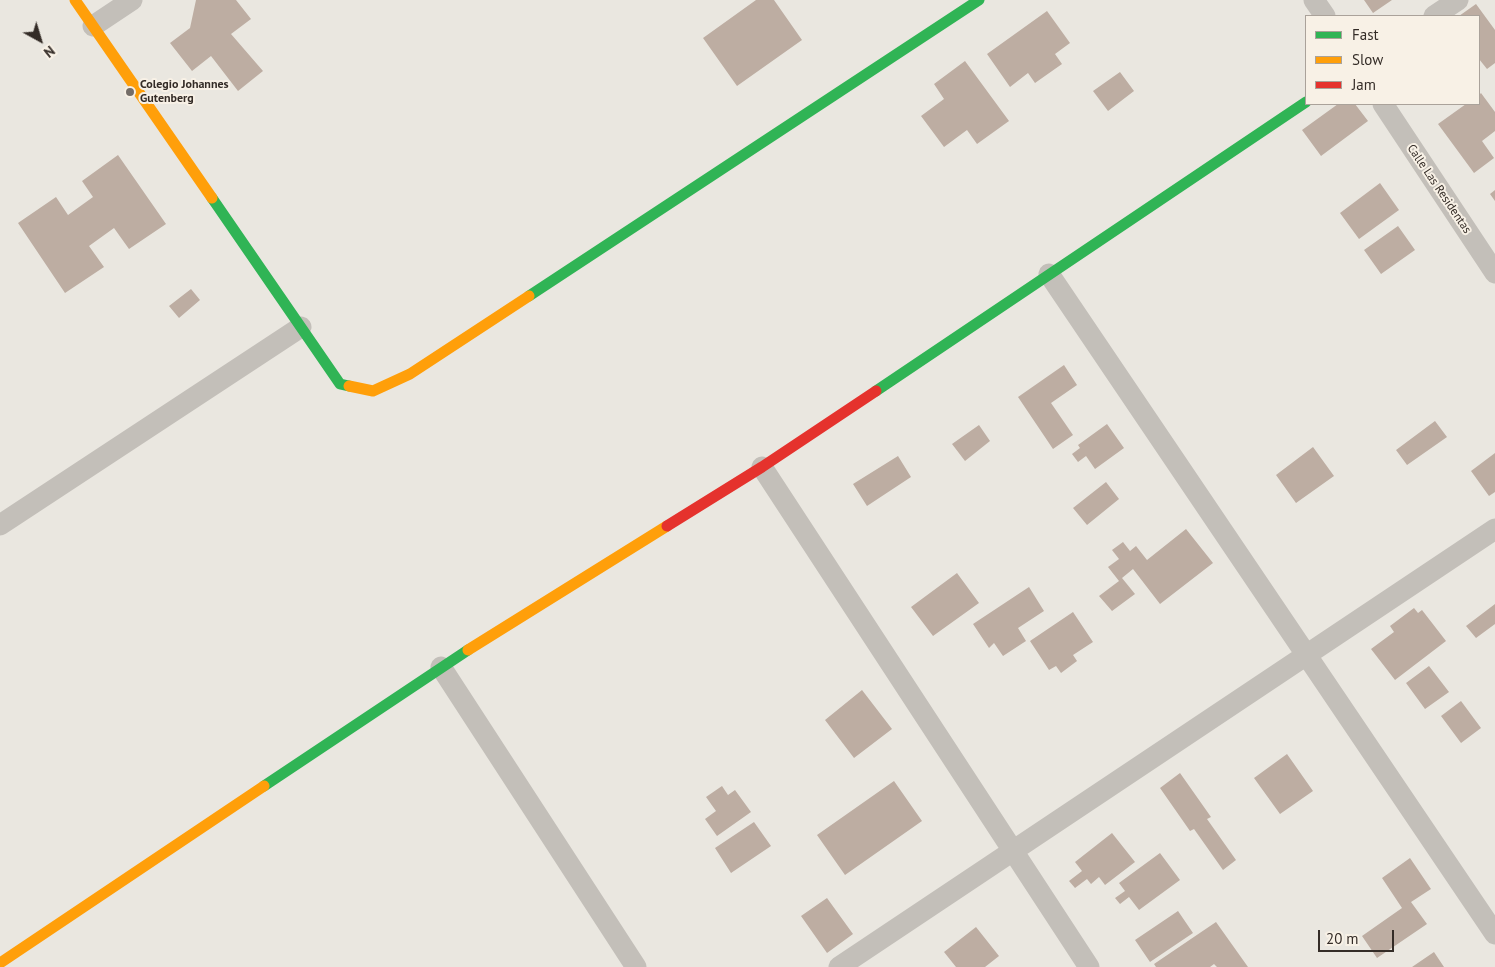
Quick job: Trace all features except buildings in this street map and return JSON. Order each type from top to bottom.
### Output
[{"type":"street","points":[[75,0],[340,384],[373,391],[410,374],[979,0]]},
{"type":"street","points":[[93,26],[132,0]]},
{"type":"street","points":[[1314,0],[1324,15]]},
{"type":"street","points":[[1436,15],[1458,0]]},
{"type":"street","points":[[0,963],[441,667],[762,467],[1305,103]]},
{"type":"street","name":"Calle Las Residentas","points":[[1384,105],[1495,273]]},
{"type":"street","points":[[1049,274],[1495,934]]},
{"type":"street","points":[[0,525],[301,327]]},
{"type":"street","points":[[762,467],[1089,967]]},
{"type":"street","points":[[839,967],[1495,529]]},
{"type":"street","points":[[441,667],[636,967]]},
{"type":"traffic: fast","points":[[529,296],[979,0]]},
{"type":"traffic: fast","points":[[876,391],[1305,103]]},
{"type":"traffic: fast","points":[[212,198],[340,384],[349,386]]},
{"type":"traffic: fast","points":[[264,786],[468,650]]},
{"type":"traffic: slow","points":[[75,0],[212,198]]},
{"type":"traffic: slow","points":[[349,386],[373,391],[410,374],[529,296]]},
{"type":"traffic: slow","points":[[468,650],[667,526]]},
{"type":"traffic: slow","points":[[0,963],[264,786]]},
{"type":"traffic: jam","points":[[667,526],[762,467],[876,391]]},
{"type":"place","name":"Colegio Johannes Gutenberg","points":[[130,92]]}]
